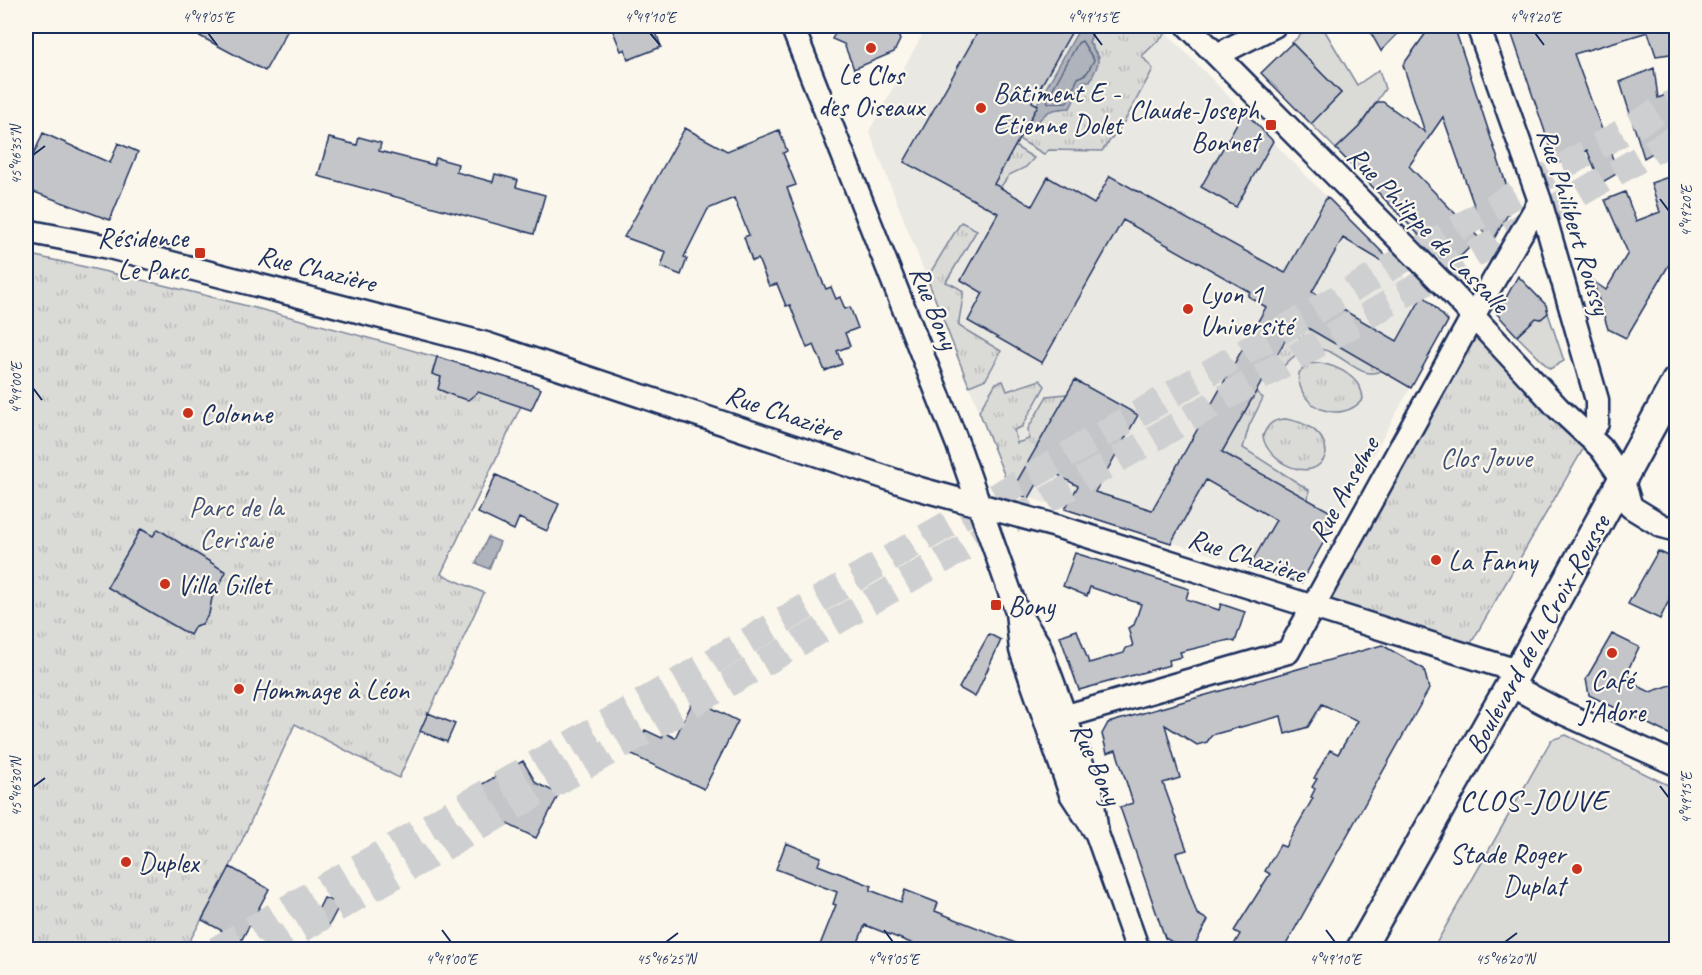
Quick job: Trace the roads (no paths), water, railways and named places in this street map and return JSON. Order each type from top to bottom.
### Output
[{"type":"main road","name":"Boulevard de la Croix-Rousse","points":[[1360,950],[1514,678],[1677,381]]},
{"type":"street","name":"Rue Bony","points":[[792,26],[958,445],[1017,612],[1039,645],[1055,719],[1091,789],[1097,834],[1138,950]]},
{"type":"street","name":"Rue Philippe de Lassalle","points":[[1188,26],[1473,316],[1612,462],[1622,478],[1631,507],[1662,526],[1677,530]]},
{"type":"street","points":[[1217,55],[1274,26]]},
{"type":"street","name":"Rue Philibert Roussy","points":[[1478,26],[1540,201],[1597,400],[1597,423],[1587,435]]},
{"type":"street","name":"Rue Anselme","points":[[1055,719],[1288,652],[1473,316],[1540,201]]},
{"type":"street","name":"Rue Chazière","points":[[26,231],[109,247],[442,332],[588,377],[913,487],[978,504],[1311,607],[1514,678],[1561,712],[1677,764]]},
{"type":"water","points":[[1081,26],[1095,26],[1089,42],[1098,61],[1090,81],[1083,81],[1070,108],[1051,111],[1031,129],[1024,127]]},
{"type":"water","points":[[488,537],[500,542],[489,569],[476,563]]},
{"type":"tunnel","points":[[216,950],[1676,101]]},
{"type":"tunnel","points":[[265,950],[1676,138]]},
{"type":"place","name":"Le Clos des Oiseaux","points":[[871,48]]},
{"type":"place","name":"Bâtiment E - Etienne Dolet","points":[[981,108]]},
{"type":"place","name":"Claude-Joseph Bonnet","points":[[1271,125]]},
{"type":"place","name":"Résidence Le Parc","points":[[200,253]]},
{"type":"place","name":"Lyon 1 Université","points":[[1188,309]]},
{"type":"place","name":"Colonne","points":[[188,413]]},
{"type":"place","name":"La Fanny","points":[[1436,560]]},
{"type":"place","name":"Villa Gillet","points":[[165,584]]},
{"type":"place","name":"Bony","points":[[996,605]]},
{"type":"place","name":"Café J'Adore","points":[[1612,653]]},
{"type":"place","name":"Hommage à Léon","points":[[239,689]]},
{"type":"place","name":"Duplex","points":[[126,862]]},
{"type":"place","name":"Stade Roger Duplat","points":[[1577,869]]},
{"type":"district","name":"CLOS-JOUVE","points":[[1534,800]]},
{"type":"park label","name":"Clos Jouve","points":[[1486,457]]},
{"type":"park label","name":"Parc de la Cerisaie","points":[[236,522]]}]
